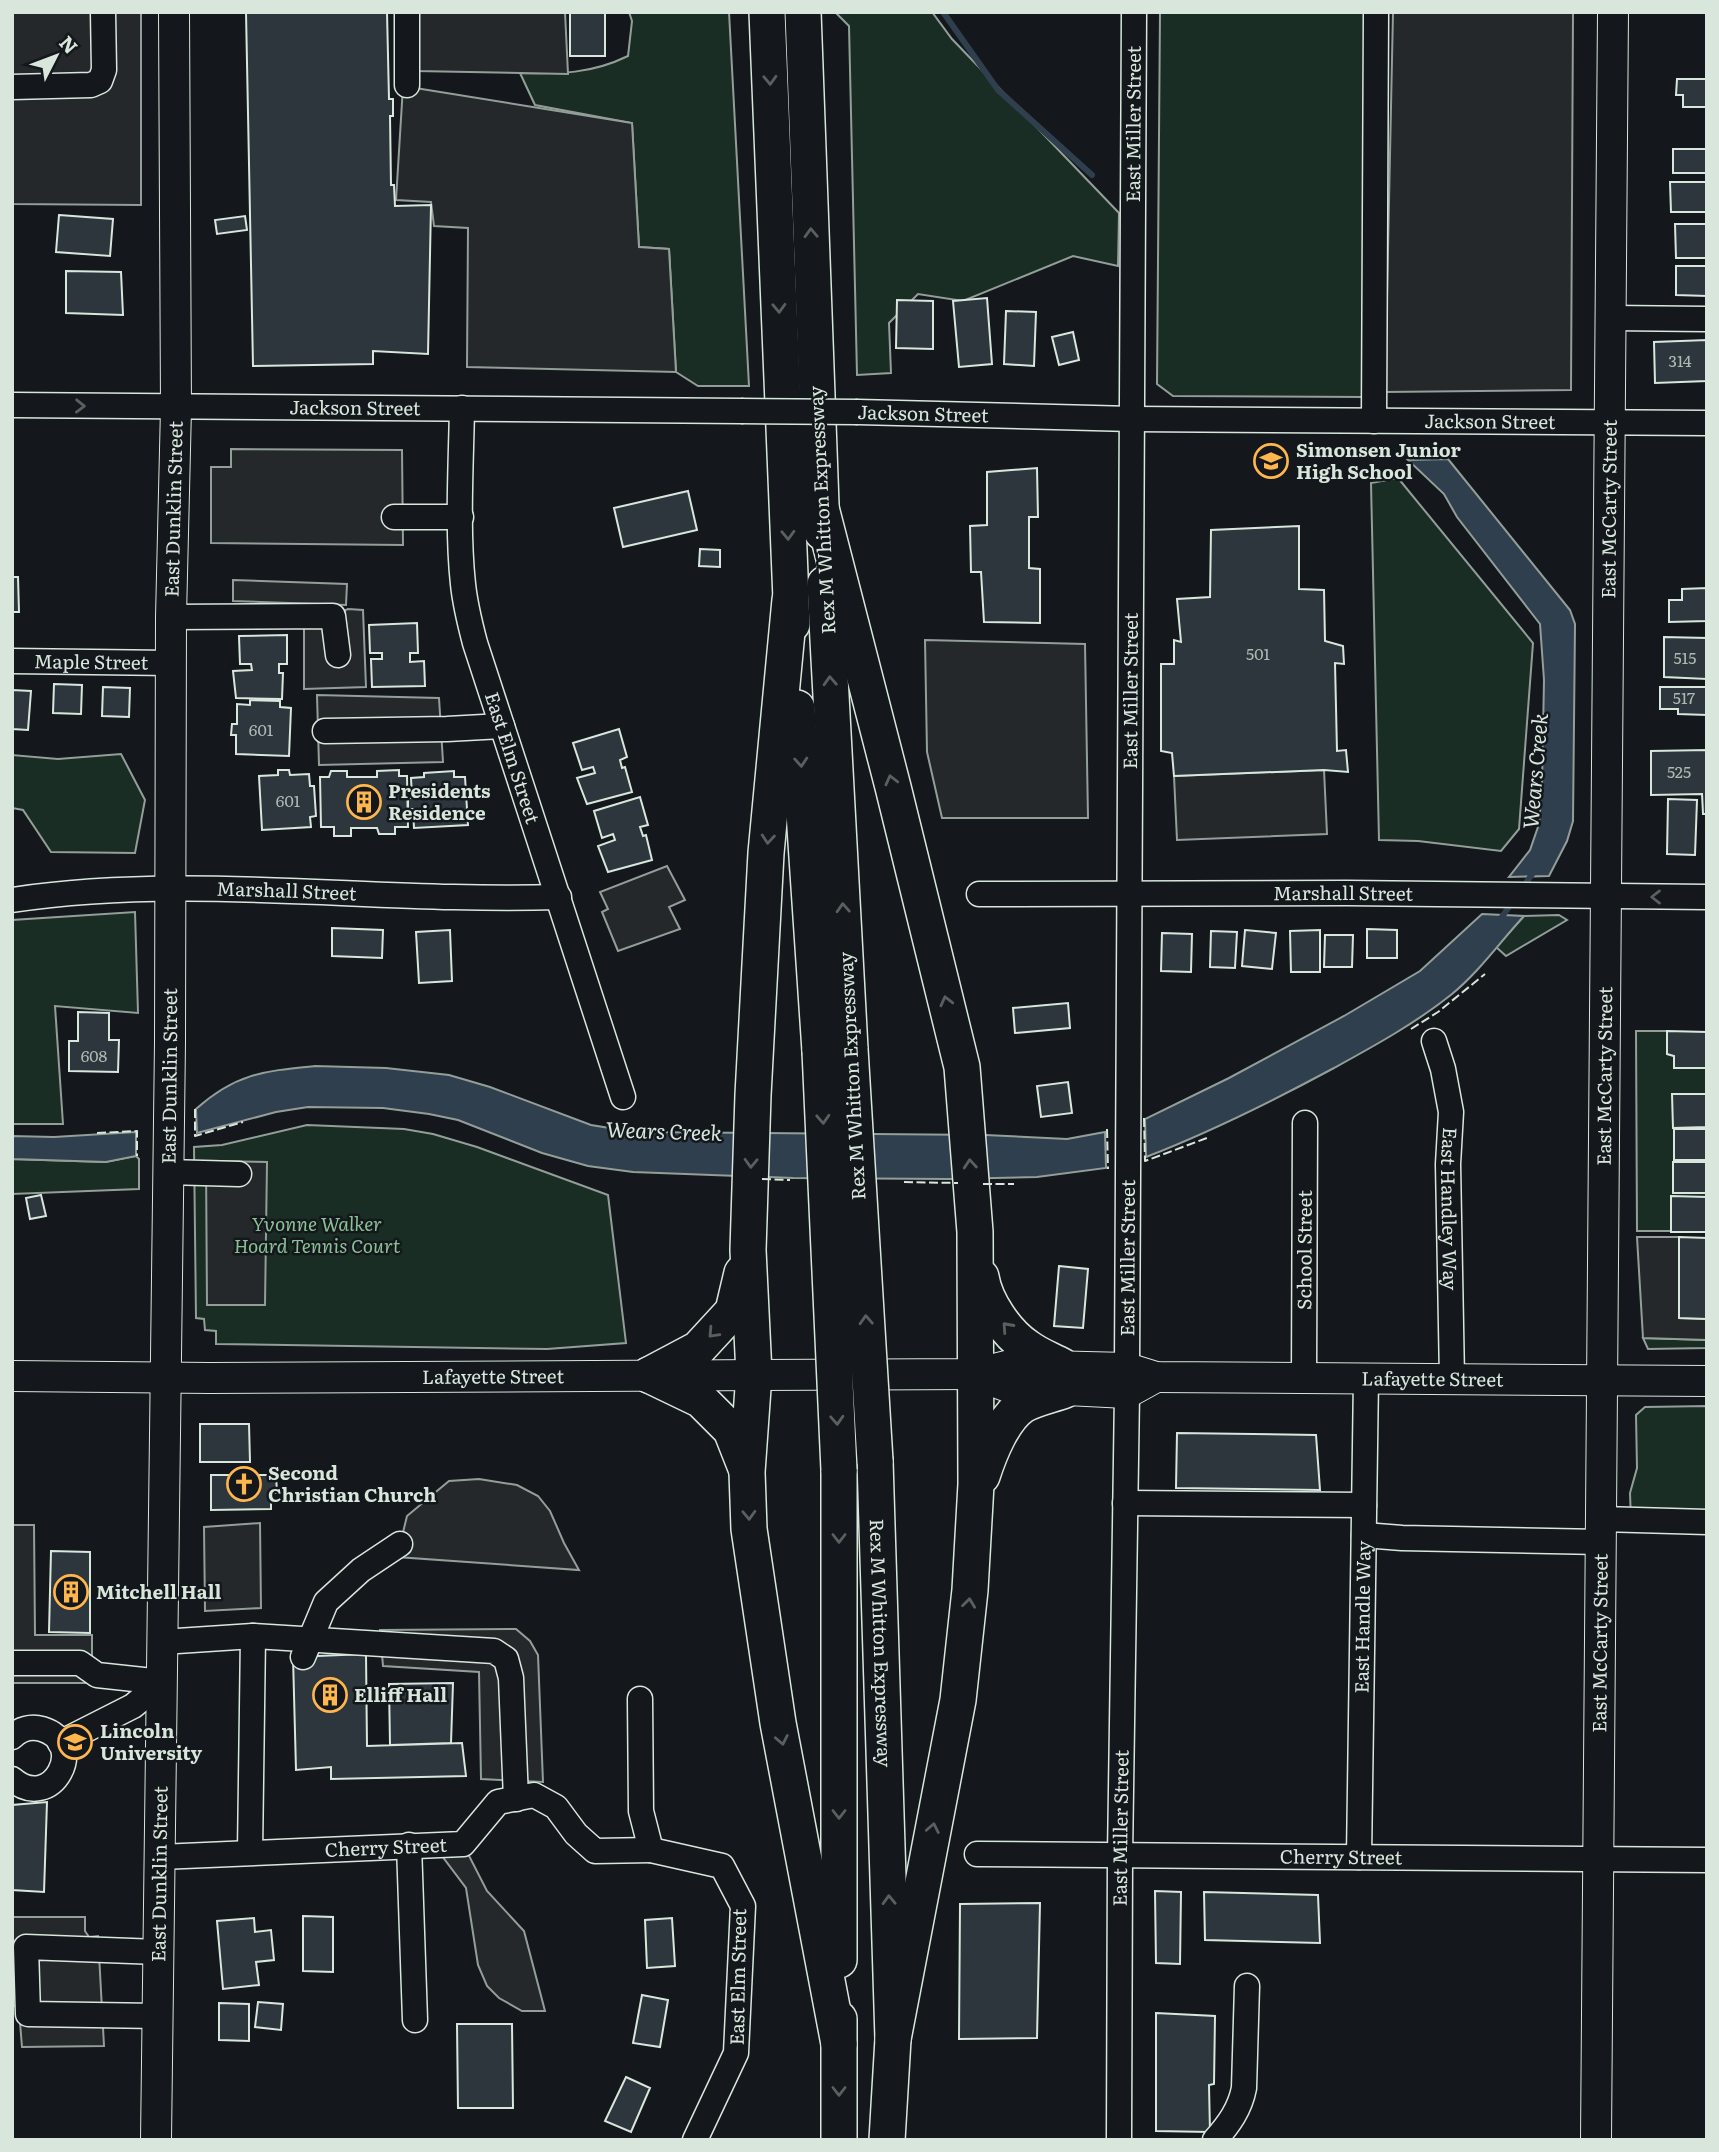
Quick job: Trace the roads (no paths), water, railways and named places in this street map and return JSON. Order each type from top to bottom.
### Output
[{"type":"highway","name":"Rex M Whitton Expressway","points":[[767,12],[790,600],[875,1461],[894,2039],[887,2140]]},
{"type":"highway","name":"Rex M Whitton Expressway","points":[[803,12],[821,508],[835,1050],[839,1469],[839,2140]]},
{"type":"highway","points":[[821,508],[962,1067],[975,1240],[976,1499],[970,1590],[958,1700],[894,2039]]},
{"type":"highway","points":[[790,600],[766,853],[752,1095],[748,1250],[754,1374],[747,1472],[749,1529],[778,1723],[839,2043]]},
{"type":"highway","points":[[975,1240],[984,1293],[1000,1320],[1025,1347],[1064,1378],[1022,1406],[999,1433],[989,1452],[976,1499]]},
{"type":"highway","points":[[649,1375],[698,1349],[733,1311],[748,1250]]},
{"type":"highway","points":[[649,1375],[701,1400],[731,1430],[747,1472]]},
{"type":"main road","name":"East Dunklin Street","points":[[156,2140],[171,617],[176,408],[174,12]]},
{"type":"main road","name":"East McCarty Street","points":[[1597,2140],[1613,12]]},
{"type":"main road","name":"Lafayette Street","points":[[12,1376],[210,1378],[974,1374],[1010,1365],[1064,1378],[1127,1380],[1156,1377],[1707,1381]]},
{"type":"street","points":[[12,87],[91,85],[100,81],[104,70],[103,12]]},
{"type":"street","points":[[407,12],[407,85]]},
{"type":"street","name":"East Miller Street","points":[[1119,2140],[1127,1380],[1134,12]]},
{"type":"street","points":[[1374,421],[1376,12]]},
{"type":"street","points":[[1611,318],[1707,319]]},
{"type":"street","name":"Jackson Street","points":[[12,405],[858,412],[1132,419],[1707,424]]},
{"type":"street","name":"East Elm Street","points":[[462,408],[461,517],[463,584],[467,613],[623,1097]]},
{"type":"street","points":[[394,517],[461,517]]},
{"type":"street","points":[[171,617],[333,615],[338,655]]},
{"type":"street","name":"Maple Street","points":[[12,661],[171,663]]},
{"type":"street","points":[[325,731],[502,726]]},
{"type":"street","name":"Marshall Street","points":[[12,900],[68,891],[170,889],[559,897]]},
{"type":"street","name":"Marshall Street","points":[[979,894],[1707,897]]},
{"type":"street","name":"East Handley Way","points":[[1434,1041],[1443,1069],[1451,1112],[1448,1164],[1452,1379]]},
{"type":"street","name":"School Street","points":[[1304,1378],[1305,1123]]},
{"type":"street","points":[[167,1172],[239,1174]]},
{"type":"street","name":"East Handle Way","points":[[1359,1857],[1366,1378]]},
{"type":"street","points":[[1125,1503],[1364,1505]]},
{"type":"street","points":[[1364,1535],[1402,1538],[1601,1530],[1707,1522]]},
{"type":"street","points":[[307,1648],[327,1602],[361,1570],[400,1544]]},
{"type":"street","points":[[250,1852],[253,1636]]},
{"type":"street","points":[[162,1642],[253,1636],[307,1648],[494,1651],[506,1658],[511,1678],[516,1799],[534,1795],[556,1807],[576,1834],[595,1851],[651,1850],[641,1811],[640,1699]]},
{"type":"street","points":[[12,1663],[80,1663],[97,1675],[162,1682]]},
{"type":"street","points":[[60,1743],[132,1706],[162,1682]]},
{"type":"street","points":[[12,1779],[23,1787],[41,1788],[52,1783],[62,1770],[64,1761],[60,1743],[54,1735],[45,1730],[24,1729],[13,1734]]},
{"type":"street","name":"Cherry Street","points":[[160,1857],[463,1844],[498,1802],[516,1799]]},
{"type":"street","points":[[409,1845],[415,2020]]},
{"type":"street","name":"East Elm Street","points":[[651,1850],[723,1866],[743,1906],[736,2053],[695,2140]]},
{"type":"street","name":"Cherry Street","points":[[977,1854],[1707,1860]]},
{"type":"street","points":[[158,1952],[26,1947],[28,2014],[158,2016]]},
{"type":"street","points":[[1214,2140],[1231,2121],[1241,2102],[1244,2088],[1247,1986]]},
{"type":"water","points":[[1448,459],[1570,610],[1575,624],[1573,821],[1567,841],[1549,876],[1509,877],[1530,850],[1539,824],[1544,680],[1540,624],[1457,517],[1444,494],[1408,460]]},
{"type":"water","points":[[1482,914],[1524,916],[1471,976],[1438,1005],[1379,1043],[1287,1093],[1146,1157],[1145,1119],[1229,1078],[1344,1016],[1420,971]]},
{"type":"water","points":[[315,1066],[386,1068],[449,1075],[490,1087],[591,1125],[634,1132],[985,1135],[1067,1139],[1105,1132],[1106,1168],[1037,1177],[948,1179],[793,1178],[633,1172],[588,1166],[542,1153],[458,1120],[383,1108],[308,1107],[276,1112],[197,1133],[196,1109],[224,1088],[266,1072]]},
{"type":"water","points":[[136,1132],[136,1156],[106,1162],[12,1159],[12,1136],[54,1137]]},
{"type":"waterway","points":[[943,12],[998,90],[1092,175]]},
{"type":"waterway","name":"Wears Creek","points":[[1521,890],[1535,870]]},
{"type":"waterway","name":"Wears Creek","points":[[1499,921],[1513,901]]},
{"type":"place","name":"Simonsen Junior High School","points":[[1271,461]]},
{"type":"place","name":"Presidents Residence","points":[[364,802]]},
{"type":"place","name":"Second Christian Church","points":[[244,1484]]},
{"type":"place","name":"Mitchell Hall","points":[[71,1592]]},
{"type":"place","name":"Elliff Hall","points":[[330,1695]]},
{"type":"place","name":"Lincoln University","points":[[75,1742]]},
{"type":"park label","name":"Yvonne Walker Hoard Tennis Court","points":[[317,1235]]}]
